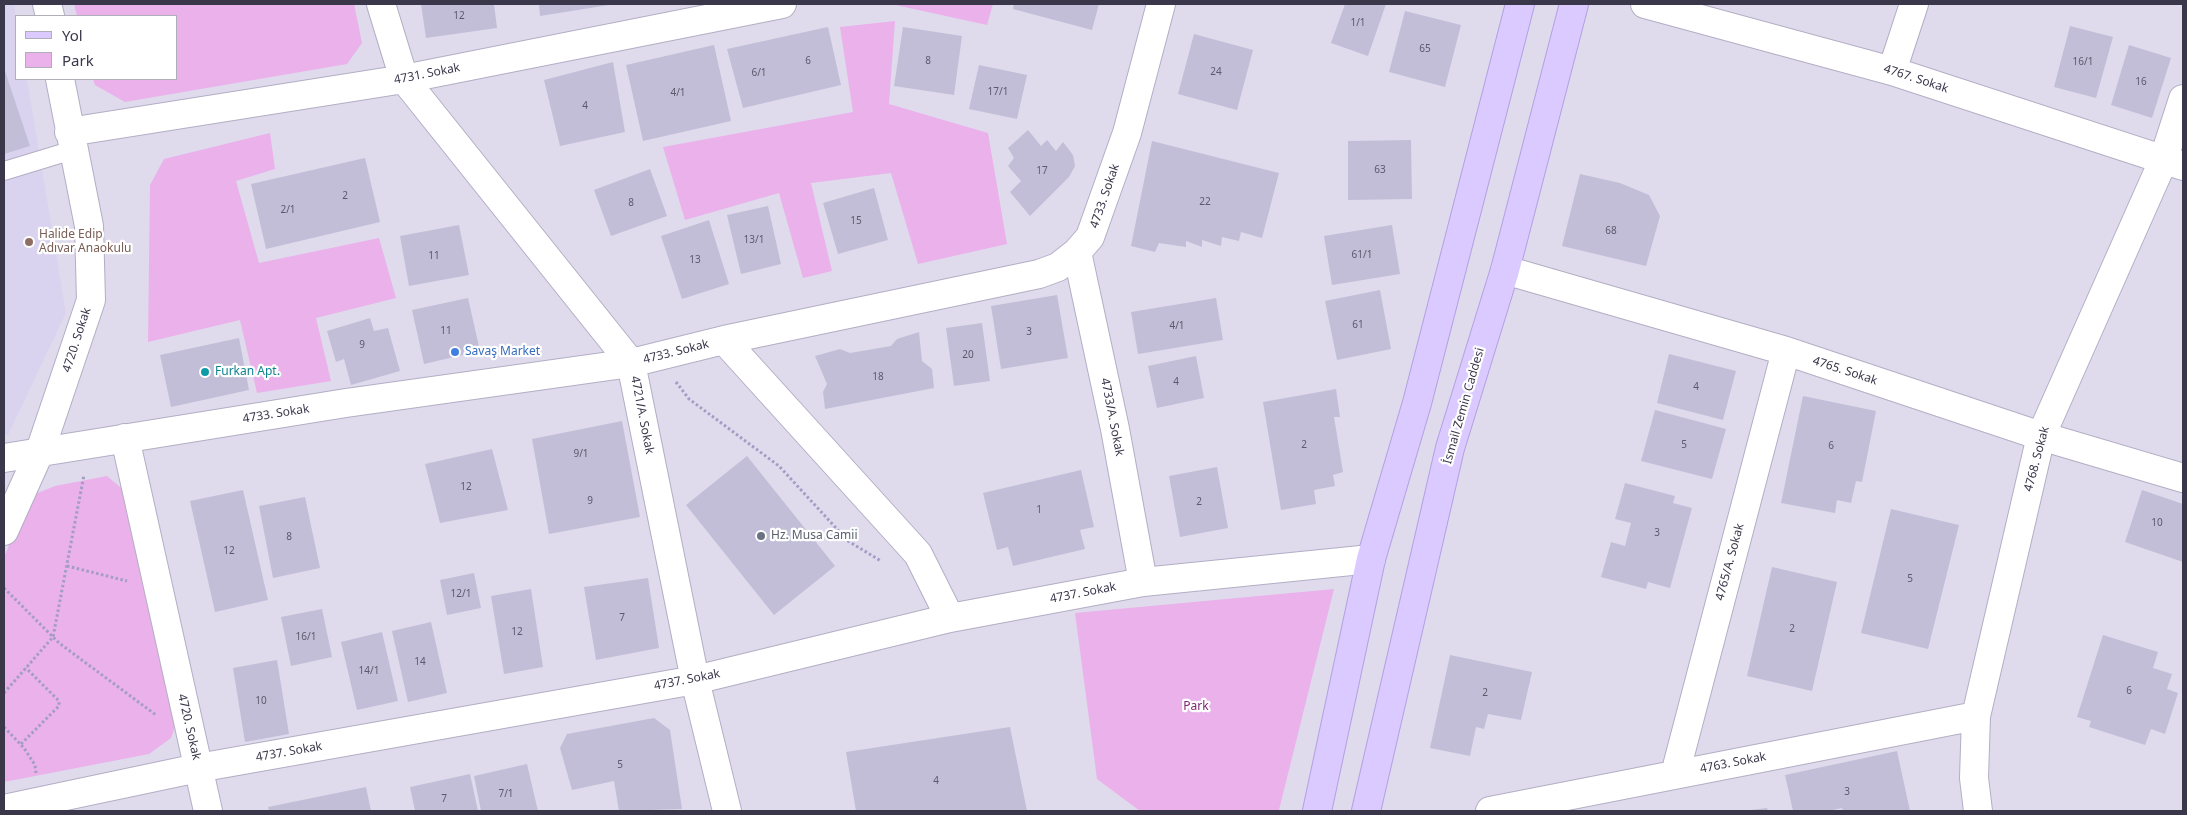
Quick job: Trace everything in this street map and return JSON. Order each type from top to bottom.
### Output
[{"type":"main road","points":[[1317,811],[1371,559],[1417,403],[1520,4]]},
{"type":"main road","name":"İsmail Zemin Caddesi","points":[[1366,811],[1450,448],[1505,270],[1574,4]]},
{"type":"street","name":"4721/A. Sokak","points":[[381,4],[404,79],[644,360],[695,680],[727,811]]},
{"type":"street","name":"4731. Sokak","points":[[71,141],[404,79],[782,4]]},
{"type":"street","name":"4733. Sokak","points":[[4,458],[346,403],[644,360],[724,340],[1039,274],[1058,267],[1077,252],[1090,237],[1126,133],[1162,4]]},
{"type":"street","name":"4767. Sokak","points":[[1646,4],[1892,71],[2173,164]]},
{"type":"street","points":[[1892,71],[1914,4]]},
{"type":"street","name":"4720. Sokak","points":[[4,530],[40,451],[91,300],[89,226],[60,80]]},
{"type":"street","name":"4768. Sokak","points":[[1978,811],[1974,778],[1976,716],[2041,436],[2173,164],[2183,99]]},
{"type":"street","name":"4733/A. Sokak","points":[[1077,252],[1114,429],[1143,582]]},
{"type":"street","name":"4765. Sokak","points":[[1505,270],[1786,351],[2041,436],[2183,478]]},
{"type":"street","points":[[724,340],[918,554],[950,618]]},
{"type":"street","name":"4765/A. Sokak","points":[[1675,774],[1786,351]]},
{"type":"street","name":"4720. Sokak","points":[[125,438],[208,811]]},
{"type":"street","name":"4737. Sokak","points":[[4,808],[198,768],[695,680],[950,618],[1143,582],[1371,559]]},
{"type":"street","name":"4763. Sokak","points":[[1490,811],[1976,716]]},
{"type":"lane","points":[[4,171],[71,141]]},
{"type":"path","points":[[644,360],[689,399],[779,466],[848,541],[885,564]]},
{"type":"path","points":[[4,693],[53,637],[89,443]]},
{"type":"path","points":[[67,566],[131,582],[157,583]]},
{"type":"path","points":[[4,588],[53,637],[158,716],[190,731]]},
{"type":"path","points":[[21,744],[59,706],[59,700],[26,668]]},
{"type":"path","points":[[4,727],[21,744],[35,765],[42,800]]},
{"type":"shaded area","points":[[4,4],[2183,4],[2183,811],[4,811]]},
{"type":"shaded area","name":"Halide Edip Adıvar Anaokulu","points":[[4,4],[14,4],[15,80],[27,80],[66,313],[8,435],[4,435]]},
{"type":"green space","points":[[74,4],[354,4],[362,43],[347,64],[125,102],[95,85],[93,80],[178,80],[178,15],[77,15]]},
{"type":"green space","points":[[891,4],[993,4],[987,25]]},
{"type":"green space","points":[[895,21],[889,104],[988,133],[1007,244],[918,264],[891,173],[811,183],[832,271],[803,278],[779,193],[685,220],[663,147],[853,112],[840,27]]},
{"type":"green space","points":[[270,133],[275,169],[236,181],[259,263],[379,238],[396,298],[316,318],[331,381],[257,393],[240,320],[148,342],[150,185],[164,159]]},
{"type":"green space","points":[[107,476],[125,491],[175,727],[171,738],[149,754],[4,782],[4,557],[28,501],[35,494],[55,486]]},
{"type":"green space","name":"Park","points":[[1334,589],[1279,810],[1140,811],[1097,779],[1075,613]]},
{"type":"building","points":[[421,4],[494,4],[497,28],[426,38]]},
{"type":"building","points":[[539,4],[609,4],[609,5],[540,16]]},
{"type":"building","points":[[1014,4],[1099,4],[1092,30],[1013,9]]},
{"type":"building","points":[[1345,4],[1386,4],[1368,56],[1331,43]]},
{"type":"building","points":[[1405,11],[1461,25],[1445,87],[1389,72]]},
{"type":"building","points":[[2070,26],[2113,37],[2096,98],[2054,87]]},
{"type":"building","points":[[828,27],[841,85],[743,108],[727,49]]},
{"type":"building","points":[[903,27],[962,36],[954,95],[894,86]]},
{"type":"building","points":[[1194,34],[1253,50],[1237,110],[1178,94]]},
{"type":"building","points":[[714,45],[731,121],[643,141],[626,65]]},
{"type":"building","points":[[2129,45],[2171,58],[2152,118],[2111,105]]},
{"type":"building","points":[[613,62],[625,132],[560,146],[544,80]]},
{"type":"building","points":[[979,65],[1027,75],[1017,119],[969,109]]},
{"type":"building","points":[[4,68],[30,146],[4,154]]},
{"type":"building","points":[[1028,130],[1041,146],[1047,140],[1056,151],[1063,142],[1073,155],[1075,166],[1069,177],[1030,216],[1010,192],[1021,181],[1008,166],[1014,158],[1008,148]]},
{"type":"building","points":[[1411,140],[1412,199],[1348,200],[1348,141]]},
{"type":"building","points":[[1152,141],[1279,173],[1262,238],[1241,232],[1239,241],[1222,237],[1221,246],[1202,240],[1202,247],[1186,241],[1186,247],[1159,243],[1155,252],[1131,246]]},
{"type":"building","points":[[365,158],[380,222],[266,249],[251,184]]},
{"type":"building","points":[[650,169],[667,216],[611,236],[594,190]]},
{"type":"building","points":[[1580,174],[1620,183],[1649,195],[1660,216],[1646,266],[1562,246]]},
{"type":"building","points":[[874,188],[888,240],[838,254],[823,203]]},
{"type":"building","points":[[768,206],[781,264],[741,274],[727,215]]},
{"type":"building","points":[[709,220],[729,284],[682,299],[661,236]]},
{"type":"building","points":[[459,225],[469,275],[409,286],[400,236]]},
{"type":"building","points":[[1392,225],[1400,274],[1332,285],[1324,236]]},
{"type":"building","points":[[1380,290],[1391,349],[1337,360],[1325,301]]},
{"type":"building","points":[[1057,295],[1068,358],[1001,369],[991,306]]},
{"type":"building","points":[[468,298],[480,351],[424,364],[412,310]]},
{"type":"building","points":[[1216,298],[1223,340],[1138,354],[1131,312]]},
{"type":"building","points":[[370,318],[374,331],[388,328],[400,371],[351,385],[344,359],[336,362],[327,331]]},
{"type":"building","points":[[982,323],[990,381],[954,386],[946,328]]},
{"type":"building","points":[[919,332],[922,361],[932,369],[934,388],[825,409],[823,392],[827,384],[815,356],[840,349],[850,353],[891,346],[897,339]]},
{"type":"building","name":"Furkan Apt.","points":[[239,338],[249,390],[171,407],[160,355]]},
{"type":"building","points":[[1669,354],[1736,371],[1723,420],[1657,403]]},
{"type":"building","points":[[1196,356],[1204,398],[1157,408],[1148,366]]},
{"type":"building","points":[[1336,389],[1340,417],[1334,417],[1343,472],[1333,475],[1335,486],[1314,490],[1316,504],[1281,510],[1263,402]]},
{"type":"building","points":[[1803,396],[1876,411],[1862,482],[1856,481],[1851,503],[1837,500],[1835,513],[1781,503]]},
{"type":"building","points":[[1655,410],[1726,429],[1712,479],[1641,461]]},
{"type":"building","points":[[622,421],[640,517],[549,534],[532,439]]},
{"type":"building","points":[[492,449],[508,510],[440,523],[425,464]]},
{"type":"building","name":"Hz. Musa Camii","points":[[747,456],[835,566],[774,615],[686,505]]},
{"type":"building","points":[[1217,467],[1228,528],[1180,537],[1169,476]]},
{"type":"building","points":[[1081,470],[1094,527],[1080,530],[1085,549],[1013,566],[1008,547],[997,550],[983,493]]},
{"type":"building","points":[[1625,483],[1675,496],[1673,503],[1692,508],[1670,588],[1648,582],[1646,589],[1601,577],[1611,542],[1625,546],[1631,523],[1615,519]]},
{"type":"building","points":[[243,490],[268,600],[215,612],[190,501]]},
{"type":"building","points":[[2142,490],[2183,504],[2183,562],[2125,542]]},
{"type":"building","points":[[305,497],[320,568],[273,578],[259,506]]},
{"type":"building","points":[[1891,509],[1959,525],[1928,649],[1861,633]]},
{"type":"building","points":[[1772,567],[1837,582],[1812,691],[1747,676]]},
{"type":"building","points":[[474,573],[481,608],[447,615],[440,580]]},
{"type":"building","points":[[648,578],[659,648],[596,660],[584,587]]},
{"type":"building","points":[[531,589],[543,667],[504,674],[491,596]]},
{"type":"building","points":[[322,609],[332,657],[291,666],[281,617]]},
{"type":"building","points":[[431,622],[447,693],[408,702],[392,631]]},
{"type":"building","points":[[382,632],[398,701],[357,710],[341,642]]},
{"type":"building","points":[[2103,635],[2158,652],[2153,668],[2172,674],[2167,689],[2178,693],[2165,734],[2151,729],[2145,745],[2089,727],[2091,721],[2077,717]]},
{"type":"building","points":[[1450,655],[1532,672],[1521,720],[1488,714],[1484,729],[1476,727],[1470,756],[1430,748]]},
{"type":"building","points":[[277,660],[289,734],[245,742],[233,668]]},
{"type":"building","points":[[654,718],[670,730],[682,809],[619,811],[614,781],[572,790],[560,748],[567,734]]},
{"type":"building","points":[[1010,727],[1027,811],[856,811],[846,752]]},
{"type":"building","points":[[1897,751],[1910,811],[1843,811],[1842,808],[1828,811],[1793,811],[1785,775]]},
{"type":"building","points":[[527,764],[538,811],[481,811],[474,776]]},
{"type":"building","points":[[470,774],[478,811],[415,811],[410,787]]},
{"type":"building","points":[[366,787],[371,811],[269,811],[268,807]]},
{"type":"building","points":[[1767,808],[1768,811],[1751,811],[1751,810]]},
{"type":"place","name":"Halide Edip Adıvar Anaokulu","points":[[29,242]]},
{"type":"place","name":"Savaş Market","points":[[455,352]]},
{"type":"place","name":"Furkan Apt.","points":[[205,372]]},
{"type":"place","name":"Hz. Musa Camii","points":[[761,536]]}]
